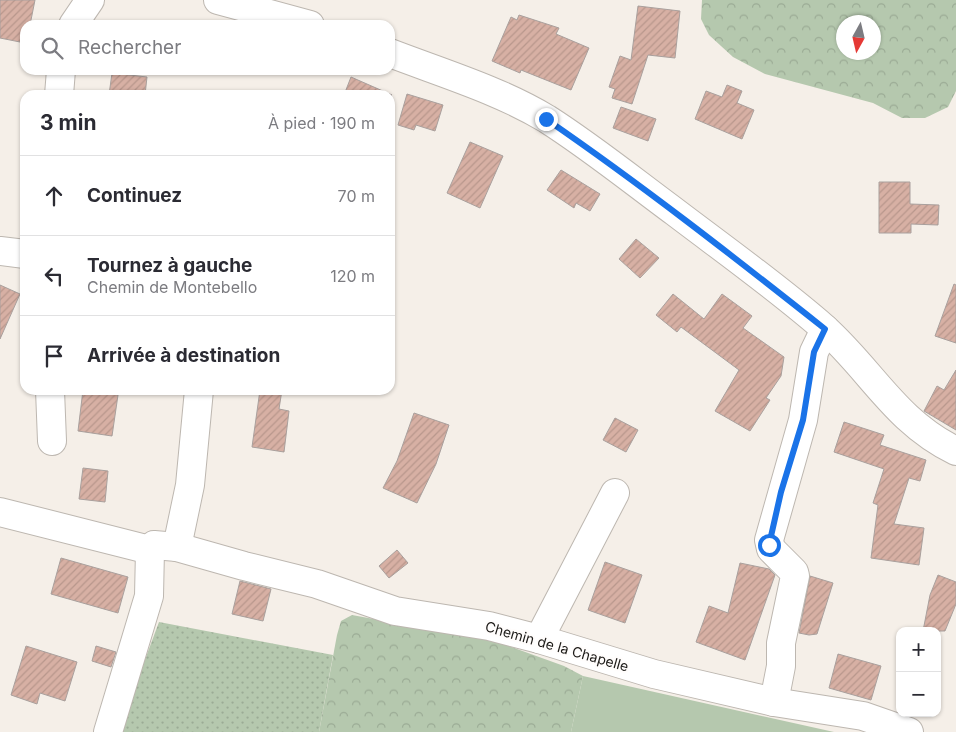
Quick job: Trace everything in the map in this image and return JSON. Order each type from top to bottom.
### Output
[{"type":"street","points":[[76,20],[90,0]]},
{"type":"street","points":[[218,0],[292,20]]},
{"type":"street","points":[[395,55],[496,93],[546,119],[600,156],[708,237],[825,329],[910,422],[935,441],[956,451]]},
{"type":"street","points":[[59,90],[61,75]]},
{"type":"street","points":[[0,251],[20,253]]},
{"type":"street","points":[[774,702],[781,666],[781,643],[795,576],[794,572],[771,549],[769,540],[783,484],[802,424],[814,352],[825,329]]},
{"type":"street","points":[[50,395],[52,441]]},
{"type":"street","points":[[177,547],[190,485],[199,395]]},
{"type":"street","points":[[539,639],[615,493]]},
{"type":"street","points":[[0,512],[150,550],[148,566],[151,579],[149,596],[108,732]]},
{"type":"street","name":"Chemin de la Chapelle","points":[[150,550],[154,545],[177,547],[317,584],[395,611],[489,626],[654,674],[774,702],[863,716],[910,732]]},
{"type":"green space","points":[[702,0],[956,0],[956,91],[948,107],[925,118],[902,118],[873,103],[765,74],[733,57],[709,35],[701,19]]},
{"type":"green space","points":[[352,615],[498,642],[564,666],[583,676],[571,732],[319,732],[337,635],[341,621]]},
{"type":"green space","points":[[159,622],[333,655],[319,732],[118,732]]},
{"type":"green space","points":[[583,676],[834,732],[571,732]]},
{"type":"building","points":[[0,0],[35,0],[31,20],[20,20],[20,42],[0,38]]},
{"type":"building","points":[[638,6],[680,11],[675,58],[648,55],[632,104],[612,98],[615,89],[609,87],[620,56],[631,60]]},
{"type":"building","points":[[519,15],[559,28],[556,34],[589,48],[571,90],[521,70],[520,73],[492,61],[511,17],[517,20]]},
{"type":"building","points":[[112,75],[147,77],[146,90],[110,90]]},
{"type":"building","points":[[351,77],[381,90],[346,90]]},
{"type":"building","points":[[727,85],[742,91],[737,103],[754,110],[742,139],[695,119],[706,91],[722,97]]},
{"type":"building","points":[[407,94],[443,105],[435,131],[416,125],[414,130],[398,125]]},
{"type":"building","points":[[621,107],[656,119],[648,141],[613,128]]},
{"type":"building","points":[[470,142],[503,156],[480,208],[447,193]]},
{"type":"building","points":[[561,170],[600,194],[590,211],[576,203],[574,208],[547,190]]},
{"type":"building","points":[[879,182],[910,182],[910,204],[939,205],[938,225],[911,224],[911,233],[879,233]]},
{"type":"building","points":[[636,239],[659,258],[640,278],[619,259]]},
{"type":"building","points":[[954,284],[956,285],[956,343],[935,336]]},
{"type":"building","points":[[0,285],[20,294],[0,339]]},
{"type":"building","points":[[673,294],[704,319],[722,294],[752,316],[743,328],[784,357],[781,376],[766,398],[770,400],[750,431],[715,411],[739,370],[681,327],[677,332],[656,315]]},
{"type":"building","points":[[956,370],[956,430],[924,411],[937,386],[944,390]]},
{"type":"building","points":[[82,395],[118,395],[112,436],[78,431]]},
{"type":"building","points":[[259,395],[281,395],[279,409],[289,411],[284,452],[252,447]]},
{"type":"building","points":[[414,413],[449,425],[436,464],[417,503],[383,488],[397,461]]},
{"type":"building","points":[[615,418],[638,430],[626,452],[603,440]]},
{"type":"building","points":[[844,422],[884,435],[880,445],[926,460],[920,481],[909,478],[894,524],[924,528],[919,565],[871,558],[878,505],[873,503],[884,469],[834,452]]},
{"type":"building","points":[[83,468],[108,471],[105,502],[79,499]]},
{"type":"building","points":[[397,550],[408,563],[389,578],[379,566]]},
{"type":"building","points":[[61,558],[128,577],[118,613],[51,594]]},
{"type":"building","points":[[605,562],[642,575],[625,623],[588,610]]},
{"type":"building","points":[[740,563],[769,569],[775,575],[745,660],[696,642],[709,606],[728,613]]},
{"type":"building","points":[[938,575],[956,582],[956,604],[945,631],[941,631],[941,627],[924,627],[930,595]]},
{"type":"building","points":[[810,576],[833,583],[817,634],[809,635],[799,633]]},
{"type":"building","points":[[240,581],[271,589],[263,621],[232,614]]},
{"type":"building","points":[[26,646],[77,662],[65,701],[40,693],[37,704],[11,695]]},
{"type":"building","points":[[96,646],[116,652],[111,667],[92,661]]},
{"type":"building","points":[[838,654],[881,666],[871,700],[829,688]]},
{"type":"route","points":[[546,119],[600,156],[731,254],[825,329],[816,344],[803,420],[781,492],[769,545]]}]
